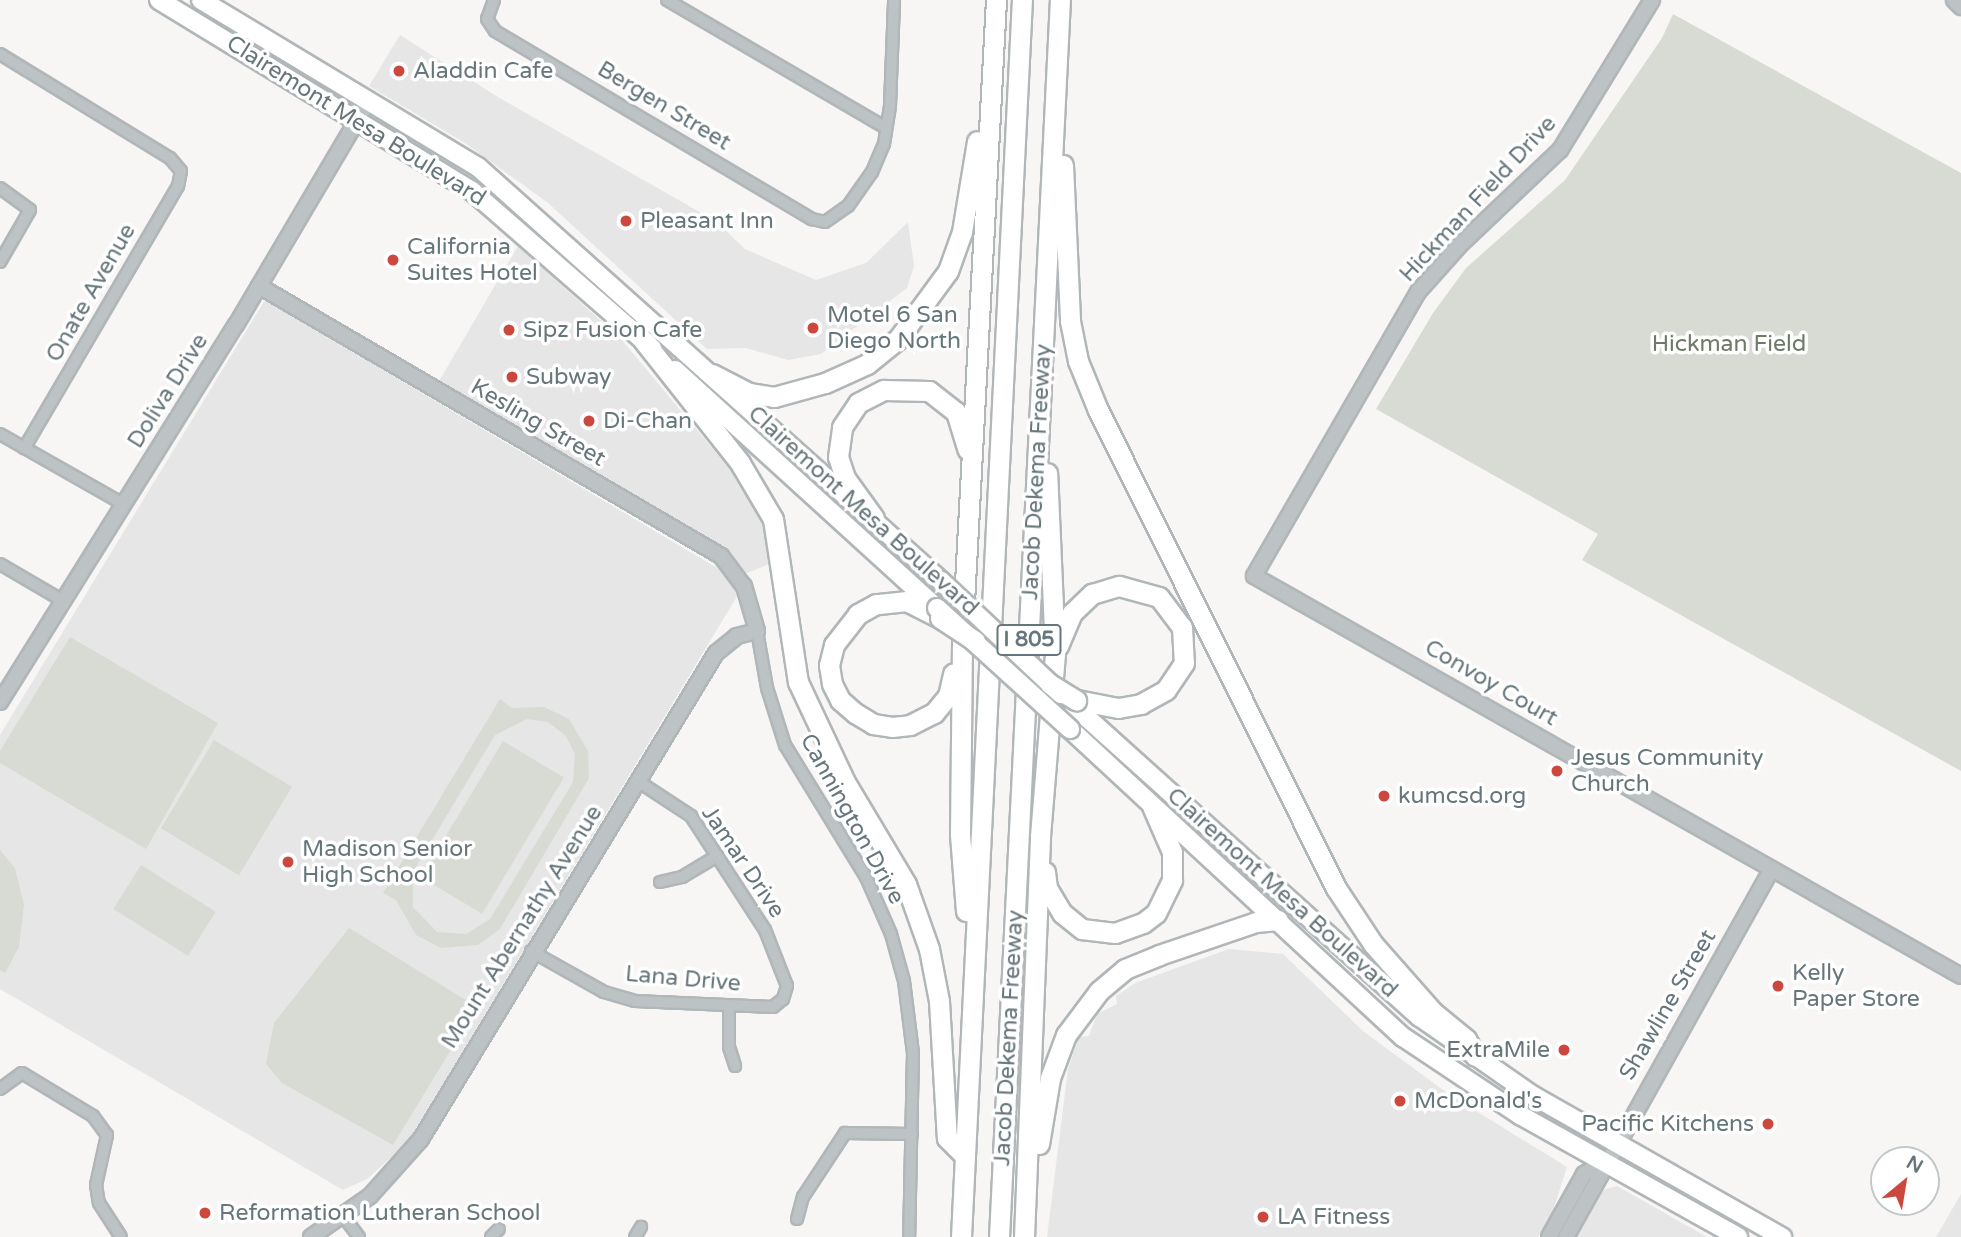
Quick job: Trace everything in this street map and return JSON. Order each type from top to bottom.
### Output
[{"type":"highway","points":[[972,998],[960,834],[969,640],[970,498],[989,74],[996,0]]},
{"type":"highway","name":"Jacob Dekema Freeway","points":[[961,1237],[1022,0]]},
{"type":"highway","name":"Jacob Dekema Freeway","points":[[999,1237],[1060,0]]},
{"type":"highway","points":[[1058,44],[1070,321],[1082,370],[1336,888],[1373,944],[1433,1012],[1465,1039],[1475,1056]]},
{"type":"highway","points":[[712,374],[749,393],[774,397],[825,383],[867,365],[898,339],[948,271],[962,232],[989,74]]},
{"type":"highway","points":[[643,340],[740,463],[773,519],[798,682],[845,782],[906,884],[929,949],[939,1001],[947,1138],[964,1155]]},
{"type":"highway","points":[[874,518],[845,478],[838,442],[849,413],[884,390],[929,391],[956,412],[967,447],[970,498]]},
{"type":"highway","points":[[1024,1237],[1040,836],[1055,653],[1052,532],[1041,401]]},
{"type":"highway","points":[[1050,684],[1075,703],[1118,708],[1142,704],[1166,690],[1184,663],[1182,627],[1159,597],[1119,586],[1092,594],[1072,613],[1055,653]]},
{"type":"highway","points":[[907,601],[938,613],[969,640],[948,696],[934,713],[910,725],[892,727],[873,724],[840,700],[830,665],[834,645],[858,614],[876,604],[907,601]]},
{"type":"highway","points":[[1040,836],[1047,888],[1071,923],[1097,933],[1127,930],[1156,913],[1172,880],[1172,852],[1152,806]]},
{"type":"highway","points":[[1024,1237],[1050,1077],[1066,1035],[1099,991],[1125,969],[1159,954],[1256,922],[1278,920]]},
{"type":"main road","name":"Clairemont Mesa Boulevard","points":[[159,0],[357,117],[472,191],[643,340],[938,613]]},
{"type":"main road","name":"Clairemont Mesa Boulevard","points":[[201,0],[369,100],[505,188],[874,518],[1050,684]]},
{"type":"main road","name":"Clairemont Mesa Boulevard","points":[[969,640],[1070,729],[1404,1037],[1520,1115],[1738,1237]]},
{"type":"main road","name":"Clairemont Mesa Boulevard","points":[[1075,703],[1351,958],[1475,1056],[1615,1143],[1782,1237]]},
{"type":"street","name":"Bergen Street","points":[[494,0],[486,19],[495,31],[812,219],[825,222],[848,206],[873,172],[886,128]]},
{"type":"street","points":[[667,0],[886,128],[894,0]]},
{"type":"street","name":"Hickman Field Drive","points":[[1254,576],[1418,292],[1459,246],[1560,150],[1652,0]]},
{"type":"street","points":[[1954,0],[1961,7]]},
{"type":"street","name":"Onate Avenue","points":[[0,54],[170,158],[181,171],[178,186],[24,448]]},
{"type":"street","name":"Doliva Drive","points":[[2,694],[65,602],[125,505],[369,100]]},
{"type":"street","points":[[0,188],[30,210],[0,262]]},
{"type":"street","name":"Kesling Street","points":[[259,286],[722,556],[744,586],[757,631]]},
{"type":"street","points":[[0,434],[125,505]]},
{"type":"street","points":[[0,564],[65,602]]},
{"type":"street","name":"Convoy Court","points":[[1254,576],[1961,976]]},
{"type":"street","name":"Mount Abernathy Avenue","points":[[311,1237],[344,1217],[370,1196],[421,1139],[531,951],[639,782],[716,653],[737,636],[757,631]]},
{"type":"street","name":"Cannington Drive","points":[[757,631],[767,688],[785,746],[866,877],[891,934],[904,981],[913,1053],[909,1237]]},
{"type":"street","name":"Jamar Drive","points":[[639,782],[691,816],[765,930],[787,986]]},
{"type":"street","points":[[660,882],[682,877],[717,856]]},
{"type":"street","name":"Shawline Street","points":[[1566,1237],[1604,1162],[1771,870]]},
{"type":"street","name":"Lana Drive","points":[[531,951],[618,997],[773,1007],[783,999],[787,986]]},
{"type":"street","points":[[729,1005],[729,1047],[736,1066]]},
{"type":"street","points":[[0,1089],[22,1073],[93,1116],[107,1135],[96,1185],[99,1203],[121,1237]]},
{"type":"street","points":[[796,1219],[803,1197],[845,1133],[912,1134]]},
{"type":"street","name":"Shawline Street","points":[[1549,1237],[1584,1174],[1604,1162]]},
{"type":"street","points":[[344,1217],[359,1237]]},
{"type":"shaded area","points":[[400,35],[498,97],[717,222],[745,249],[816,280],[866,263],[908,222],[914,266],[907,288],[821,354],[788,360],[746,348],[707,349],[547,202],[465,143],[369,86]]},
{"type":"shaded area","points":[[518,246],[621,339],[732,472],[759,510],[773,551],[767,565],[747,573],[668,517],[438,383]]},
{"type":"shaded area","name":"Madison Senior High School","points":[[265,300],[717,568],[739,593],[408,1142],[367,1179],[343,1190],[0,989],[0,735]]},
{"type":"shaded area","points":[[1229,949],[1283,954],[1364,1032],[1450,1095],[1567,1167],[1552,1214],[1538,1237],[1047,1237],[1068,1069],[1079,1037],[1089,1036],[1097,1014],[1117,1004],[1116,996],[1135,983]]},
{"type":"shaded area","points":[[1617,1186],[1707,1237],[1577,1237],[1603,1190]]},
{"type":"shaded area","points":[[1961,1194],[1961,1237],[1936,1237]]},
{"type":"green space","name":"Hickman Field","points":[[1673,14],[1961,173],[1961,771],[1582,560],[1598,534],[1376,409],[1433,313],[1466,268],[1565,180],[1662,38]]},
{"type":"green space","points":[[70,637],[218,723],[146,849],[0,763],[0,751]]},
{"type":"green space","points":[[500,699],[512,708],[544,707],[569,719],[588,751],[589,778],[500,929],[478,945],[441,948],[416,935],[396,900],[383,893]],"holes":[[[527,719],[548,722],[565,735],[575,754],[573,782],[490,919],[466,934],[437,932],[413,907],[413,872],[495,735]]]},
{"type":"green space","points":[[214,740],[292,787],[239,875],[161,828]]},
{"type":"green space","points":[[503,741],[564,778],[482,914],[421,877]]},
{"type":"green space","points":[[0,850],[15,868],[24,905],[19,947],[5,973],[0,970]]},
{"type":"green space","points":[[141,865],[216,912],[188,956],[113,909]]},
{"type":"green space","points":[[349,928],[477,1007],[393,1145],[282,1083],[266,1064],[274,1023]]},
{"type":"place","name":"Aladdin Cafe","points":[[399,71]]},
{"type":"place","name":"Pleasant Inn","points":[[626,221]]},
{"type":"place","name":"California Suites Hotel","points":[[393,260]]},
{"type":"place","name":"Motel 6 San Diego North","points":[[813,328]]},
{"type":"place","name":"Sipz Fusion Cafe","points":[[509,330]]},
{"type":"place","name":"Subway","points":[[512,377]]},
{"type":"place","name":"Di-Chan","points":[[589,421]]},
{"type":"place","name":"Jesus Community Church","points":[[1557,771]]},
{"type":"place","name":"kumcsd.org","points":[[1384,796]]},
{"type":"place","name":"Madison Senior High School","points":[[288,862]]},
{"type":"place","name":"Kelly Paper Store","points":[[1778,986]]},
{"type":"place","name":"ExtraMile","points":[[1564,1050]]},
{"type":"place","name":"McDonald's","points":[[1400,1101]]},
{"type":"place","name":"Pacific Kitchens","points":[[1768,1124]]},
{"type":"place","name":"Reformation Lutheran School","points":[[205,1213]]},
{"type":"place","name":"LA Fitness","points":[[1263,1217]]}]
